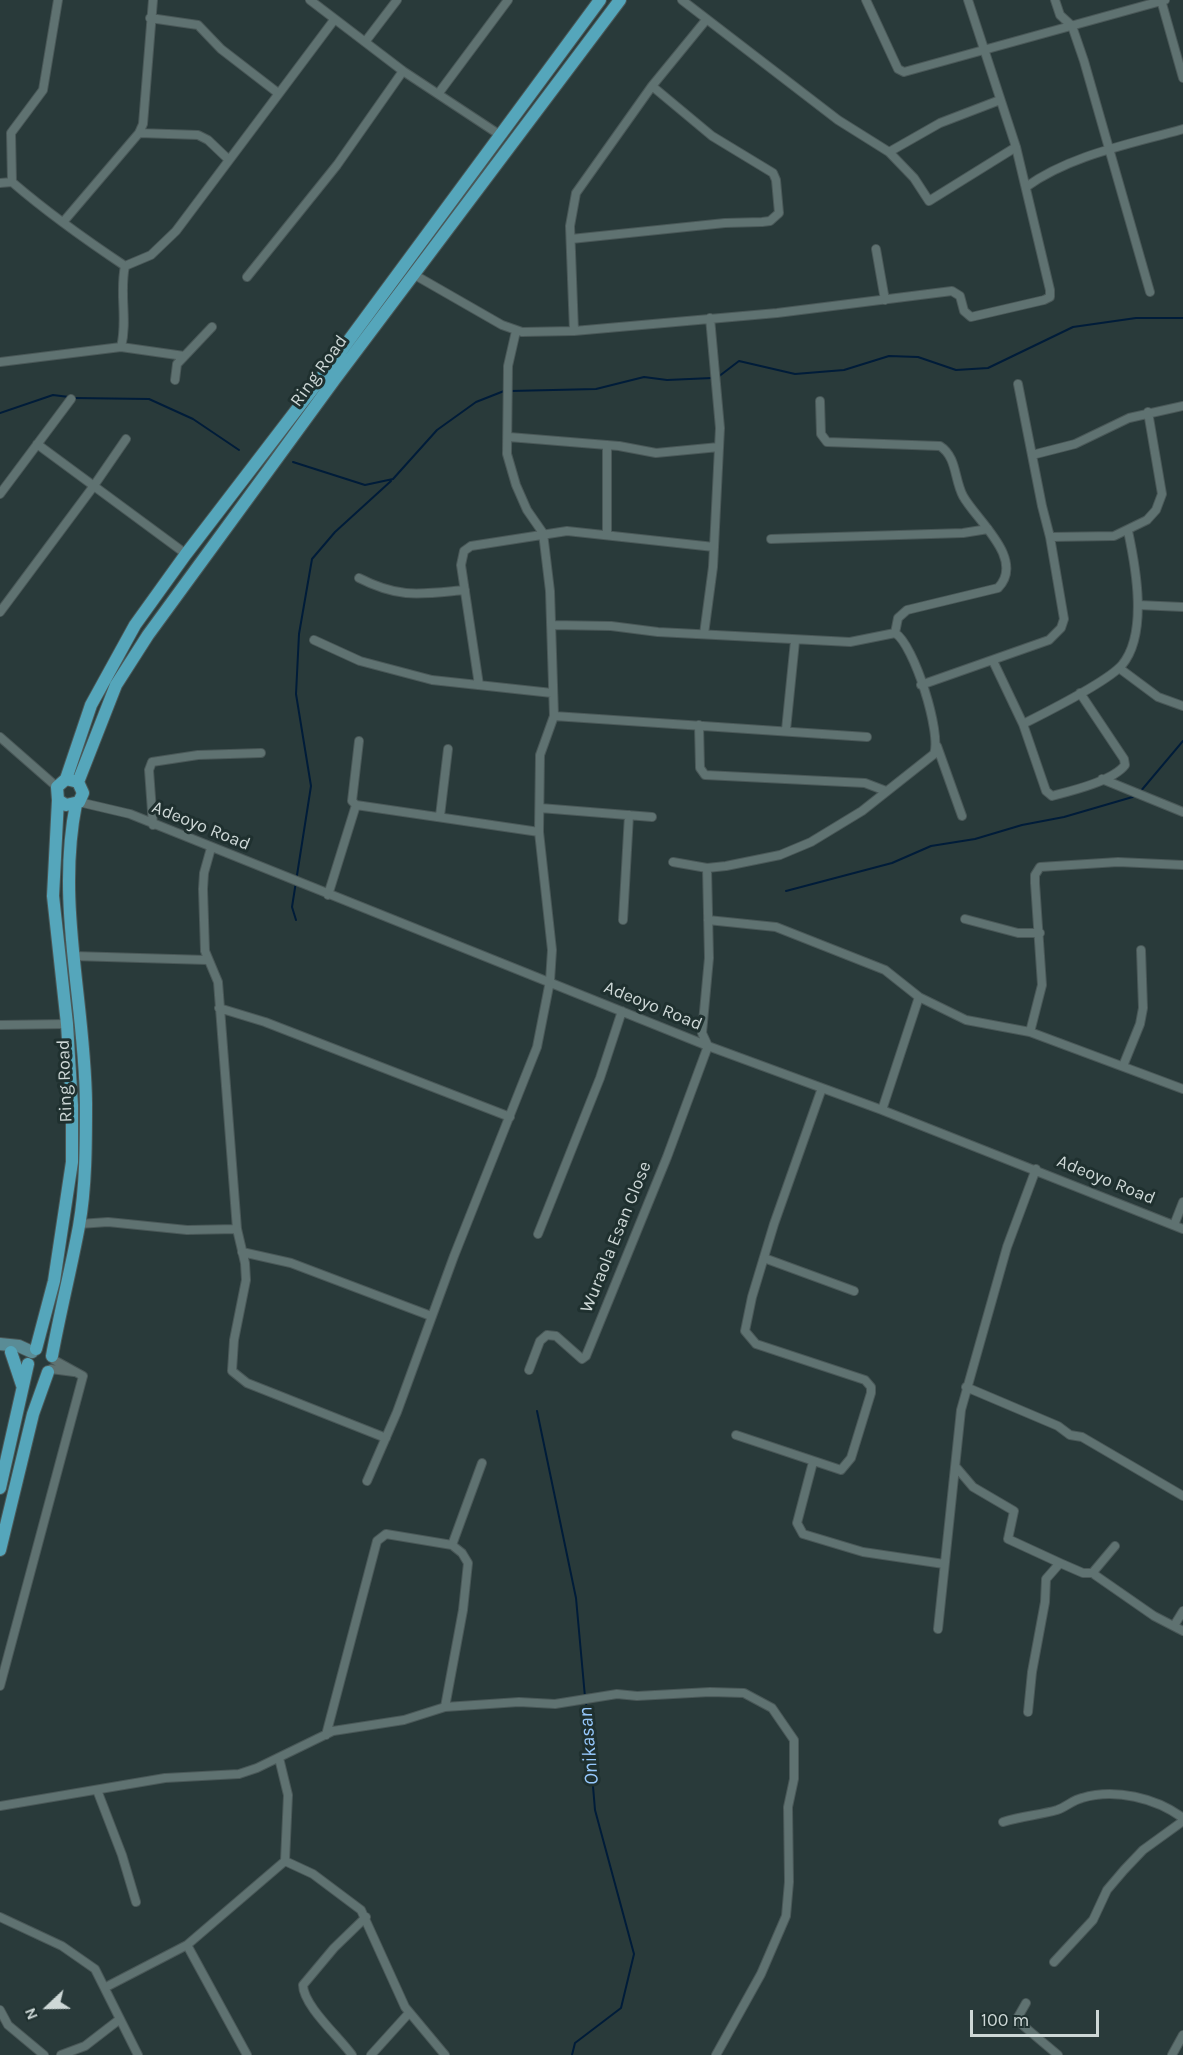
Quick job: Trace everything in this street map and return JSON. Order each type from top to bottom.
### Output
[{"type":"main road","name":"Ring Road","points":[[0,1550],[33,1414],[51,1364],[80,1224],[86,1102],[67,868],[71,790],[91,705],[112,663],[135,625],[186,554],[324,374],[600,0]]},
{"type":"main road","name":"Ring Road","points":[[0,1488],[31,1356],[54,1281],[72,1162],[68,1024],[53,896],[58,800],[71,790],[112,693],[134,655],[202,558],[620,0]]},
{"type":"main road","points":[[58,800],[66,805],[71,790]]},
{"type":"main road","points":[[4,1347],[17,1366],[23,1391]]},
{"type":"main road","points":[[45,1349],[51,1364],[36,1373],[31,1356],[45,1349]]},
{"type":"street","points":[[12,182],[11,133],[43,90],[58,0]]},
{"type":"street","points":[[64,221],[139,133],[146,110],[150,18],[153,0]]},
{"type":"street","points":[[310,0],[404,71],[500,135]]},
{"type":"street","points":[[365,42],[397,0]]},
{"type":"street","points":[[438,94],[508,0]]},
{"type":"street","points":[[682,0],[838,120],[890,152],[914,178],[929,201],[1016,147]]},
{"type":"street","points":[[866,0],[873,20],[900,72],[1162,0],[1183,78]]},
{"type":"street","points":[[413,274],[516,331],[574,331],[957,291],[966,315],[978,317],[1050,297],[1039,236],[1016,147],[986,49],[979,37],[968,0]]},
{"type":"street","points":[[1055,0],[1060,15],[1071,26],[1150,292]]},
{"type":"street","points":[[150,18],[198,25],[221,49],[278,93]]},
{"type":"street","points":[[125,266],[151,255],[170,237],[334,20]]},
{"type":"street","points":[[574,331],[571,214],[576,193],[652,86],[706,20]]},
{"type":"street","points":[[247,277],[337,165],[404,71]]},
{"type":"street","points":[[571,239],[725,223],[762,222],[770,220],[779,213],[776,180],[773,173],[712,136],[652,86]]},
{"type":"street","points":[[890,152],[940,123],[1000,100]]},
{"type":"street","points":[[1026,187],[1056,169],[1109,150],[1183,129]]},
{"type":"street","points":[[0,132],[11,133]]},
{"type":"street","points":[[139,133],[198,135],[208,140],[228,160]]},
{"type":"street","points":[[0,183],[12,182],[51,215],[64,221],[125,266]]},
{"type":"street","points":[[876,249],[885,300]]},
{"type":"street","points":[[121,346],[124,336],[122,283],[125,266]]},
{"type":"street","points":[[704,633],[714,547],[720,408],[710,318]]},
{"type":"street","points":[[175,380],[177,364],[212,327]]},
{"type":"street","points":[[367,1481],[408,1385],[431,1316],[537,1047],[550,981],[552,950],[539,832],[540,755],[554,716],[551,625],[543,533],[535,525],[516,486],[507,454],[509,437],[507,381],[516,331]]},
{"type":"street","points":[[0,362],[121,346],[184,356]]},
{"type":"street","points":[[921,685],[1048,640],[1061,628],[1064,620],[1050,537],[1018,384]]},
{"type":"street","points":[[0,494],[71,399]]},
{"type":"street","points":[[820,401],[821,434],[826,442],[940,446],[947,451],[964,498],[988,529],[1003,554],[1006,564],[1003,582],[998,588],[907,610],[898,618],[895,633]]},
{"type":"street","points":[[1032,455],[1075,444],[1105,428],[1148,412],[1183,406]]},
{"type":"street","points":[[1050,537],[1114,536],[1147,520],[1156,510],[1162,494],[1148,412]]},
{"type":"street","points":[[509,437],[656,453],[719,447]]},
{"type":"street","points":[[0,612],[93,488],[126,439]]},
{"type":"street","points":[[37,444],[93,488],[147,523],[186,554]]},
{"type":"street","points":[[607,446],[607,535]]},
{"type":"street","points":[[771,539],[963,533],[988,529]]},
{"type":"street","points":[[479,685],[462,556],[471,546],[567,531],[714,547]]},
{"type":"street","points":[[1023,724],[1080,693],[1119,668],[1127,656],[1137,626],[1138,605],[1128,531]]},
{"type":"street","points":[[359,578],[377,587],[404,594],[465,590]]},
{"type":"street","points":[[1138,605],[1183,607]]},
{"type":"street","points":[[551,625],[611,626],[658,632],[850,642],[895,633]]},
{"type":"street","points":[[895,633],[906,643],[936,732],[937,746],[962,816]]},
{"type":"street","points":[[314,640],[376,666],[447,683],[552,693]]},
{"type":"street","points":[[786,730],[795,640]]},
{"type":"street","points":[[993,661],[1023,724],[1048,795],[1075,790],[1122,768],[1124,759],[1080,693]]},
{"type":"street","points":[[1119,668],[1158,697],[1183,706]]},
{"type":"street","points":[[554,716],[867,737]]},
{"type":"street","points":[[699,725],[700,768],[705,775],[865,783],[886,791]]},
{"type":"street","name":"Adeoyo Road","points":[[0,737],[41,772],[71,790],[112,808],[708,1046],[882,1110],[1183,1229]]},
{"type":"street","points":[[358,741],[352,801],[356,805],[539,832]]},
{"type":"street","points":[[673,862],[707,868],[780,855],[811,842],[836,829],[925,763],[934,754],[937,746]]},
{"type":"street","points":[[440,816],[448,749]]},
{"type":"street","points":[[153,825],[149,770],[152,762],[198,755],[261,753]]},
{"type":"street","points":[[1102,779],[1183,812]]},
{"type":"street","points":[[328,895],[356,805]]},
{"type":"street","points":[[540,808],[652,817]]},
{"type":"street","points":[[623,920],[629,815]]},
{"type":"street","points":[[211,848],[204,873],[203,890],[207,960],[216,972],[218,982],[237,1229],[246,1280],[234,1340],[232,1371],[247,1383],[386,1438]]},
{"type":"street","points":[[1030,1032],[1042,985],[1035,883],[1035,875],[1040,867],[1118,862],[1183,865]]},
{"type":"street","points":[[707,868],[709,958],[702,1033],[708,1046]]},
{"type":"street","points":[[964,919],[1018,933],[1040,933]]},
{"type":"street","points":[[708,920],[776,927],[885,970],[919,998],[966,1020],[1030,1032],[1183,1089]]},
{"type":"street","points":[[1123,1066],[1140,1024],[1143,1008],[1141,950]]},
{"type":"street","points":[[74,956],[207,960]]},
{"type":"street","points":[[882,1110],[919,998]]},
{"type":"street","points":[[219,1008],[265,1022],[510,1118]]},
{"type":"street","points":[[538,1234],[600,1078],[622,1011]]},
{"type":"street","points":[[0,1025],[68,1024]]},
{"type":"street","name":"Wuraola Esan Close","points":[[529,1370],[540,1341],[546,1335],[556,1336],[582,1359],[586,1356],[667,1157],[708,1046]]},
{"type":"street","points":[[736,1435],[836,1470],[845,1467],[851,1458],[871,1387],[865,1380],[756,1344],[747,1337],[745,1321],[822,1088]]},
{"type":"street","points":[[938,1629],[961,1410],[1007,1247],[1035,1169]]},
{"type":"street","points":[[1174,1225],[1183,1202]]},
{"type":"street","points":[[80,1224],[108,1222],[187,1230],[237,1229]]},
{"type":"street","points":[[242,1252],[291,1263],[431,1316]]},
{"type":"street","points":[[764,1258],[854,1291]]},
{"type":"street","points":[[4,1347],[31,1356]]},
{"type":"street","points":[[0,1686],[83,1377],[51,1364]]},
{"type":"street","points":[[966,1387],[1059,1426],[1070,1435],[1082,1437],[1183,1496]]},
{"type":"street","points":[[813,1462],[797,1523],[803,1534],[863,1552],[944,1564]]},
{"type":"street","points":[[452,1545],[482,1463]]},
{"type":"street","points":[[956,1467],[973,1486],[1014,1511],[1008,1539],[1083,1573],[1094,1573],[1154,1616],[1175,1624],[1183,1631]]},
{"type":"street","points":[[326,1735],[377,1541],[386,1534],[452,1545],[462,1553],[468,1563],[469,1571],[445,1707]]},
{"type":"street","points":[[1094,1573],[1115,1546]]},
{"type":"street","points":[[1028,1712],[1032,1672],[1045,1602],[1046,1579],[1060,1563]]},
{"type":"street","points":[[1175,1624],[1183,1611]]},
{"type":"street","points":[[0,1806],[165,1778],[238,1774],[279,1758],[303,1743],[333,1731],[404,1720],[445,1707],[519,1702],[555,1704],[617,1694],[646,1696],[722,1692],[744,1694],[772,1708],[794,1740],[794,1779],[788,1807],[790,1850],[786,1916],[761,1974],[716,2055]]},
{"type":"street","points":[[106,1986],[187,1945],[285,1861],[288,1795],[279,1758]]},
{"type":"street","points":[[97,1790],[122,1855],[136,1902]]},
{"type":"street","points":[[1003,1822],[1056,1810],[1083,1797],[1101,1795],[1121,1795],[1153,1802],[1183,1819],[1143,1850],[1124,1870],[1107,1890],[1093,1920],[1054,1962]]},
{"type":"street","points":[[285,1861],[313,1874],[351,1900],[366,1917],[409,2013],[445,2055]]},
{"type":"street","points":[[0,1917],[77,1955],[95,1969],[106,1986],[138,2055]]},
{"type":"street","points":[[352,2055],[334,2031],[306,2003],[303,1985],[334,1947],[366,1917]]},
{"type":"street","points":[[187,1945],[248,2055]]},
{"type":"street","points":[[1026,2003],[1018,2017],[1020,2023],[1058,2055]]},
{"type":"street","points":[[0,2010],[8,2025],[44,2055]]},
{"type":"street","points":[[371,2055],[409,2013]]},
{"type":"street","points":[[61,2055],[85,2046],[120,2019]]},
{"type":"street","points":[[1172,2055],[1183,2035]]},
{"type":"waterway","points":[[718,377],[739,361],[795,374],[844,370],[889,356],[918,357],[956,370],[988,368],[1073,327],[1136,318],[1183,318]]},
{"type":"waterway","points":[[510,391],[596,389],[644,377],[667,380],[712,378]]},
{"type":"waterway","points":[[293,462],[365,485],[393,479],[437,430],[476,402],[504,391]]},
{"type":"waterway","points":[[0,413],[53,395],[69,397]]},
{"type":"waterway","points":[[74,398],[149,399],[193,419],[239,450]]},
{"type":"waterway","points":[[296,920],[292,907],[311,786],[296,694],[299,634],[312,559],[335,532],[391,481]]},
{"type":"waterway","points":[[1140,792],[1183,741]]},
{"type":"waterway","points":[[786,891],[892,863],[931,846],[975,839],[1136,796]]},
{"type":"waterway","name":"Onikasan","points":[[537,1411],[576,1598],[585,1697]]},
{"type":"waterway","name":"Onikasan","points":[[572,2055],[575,2043],[621,2008],[634,1954],[595,1810],[586,1703]]}]
